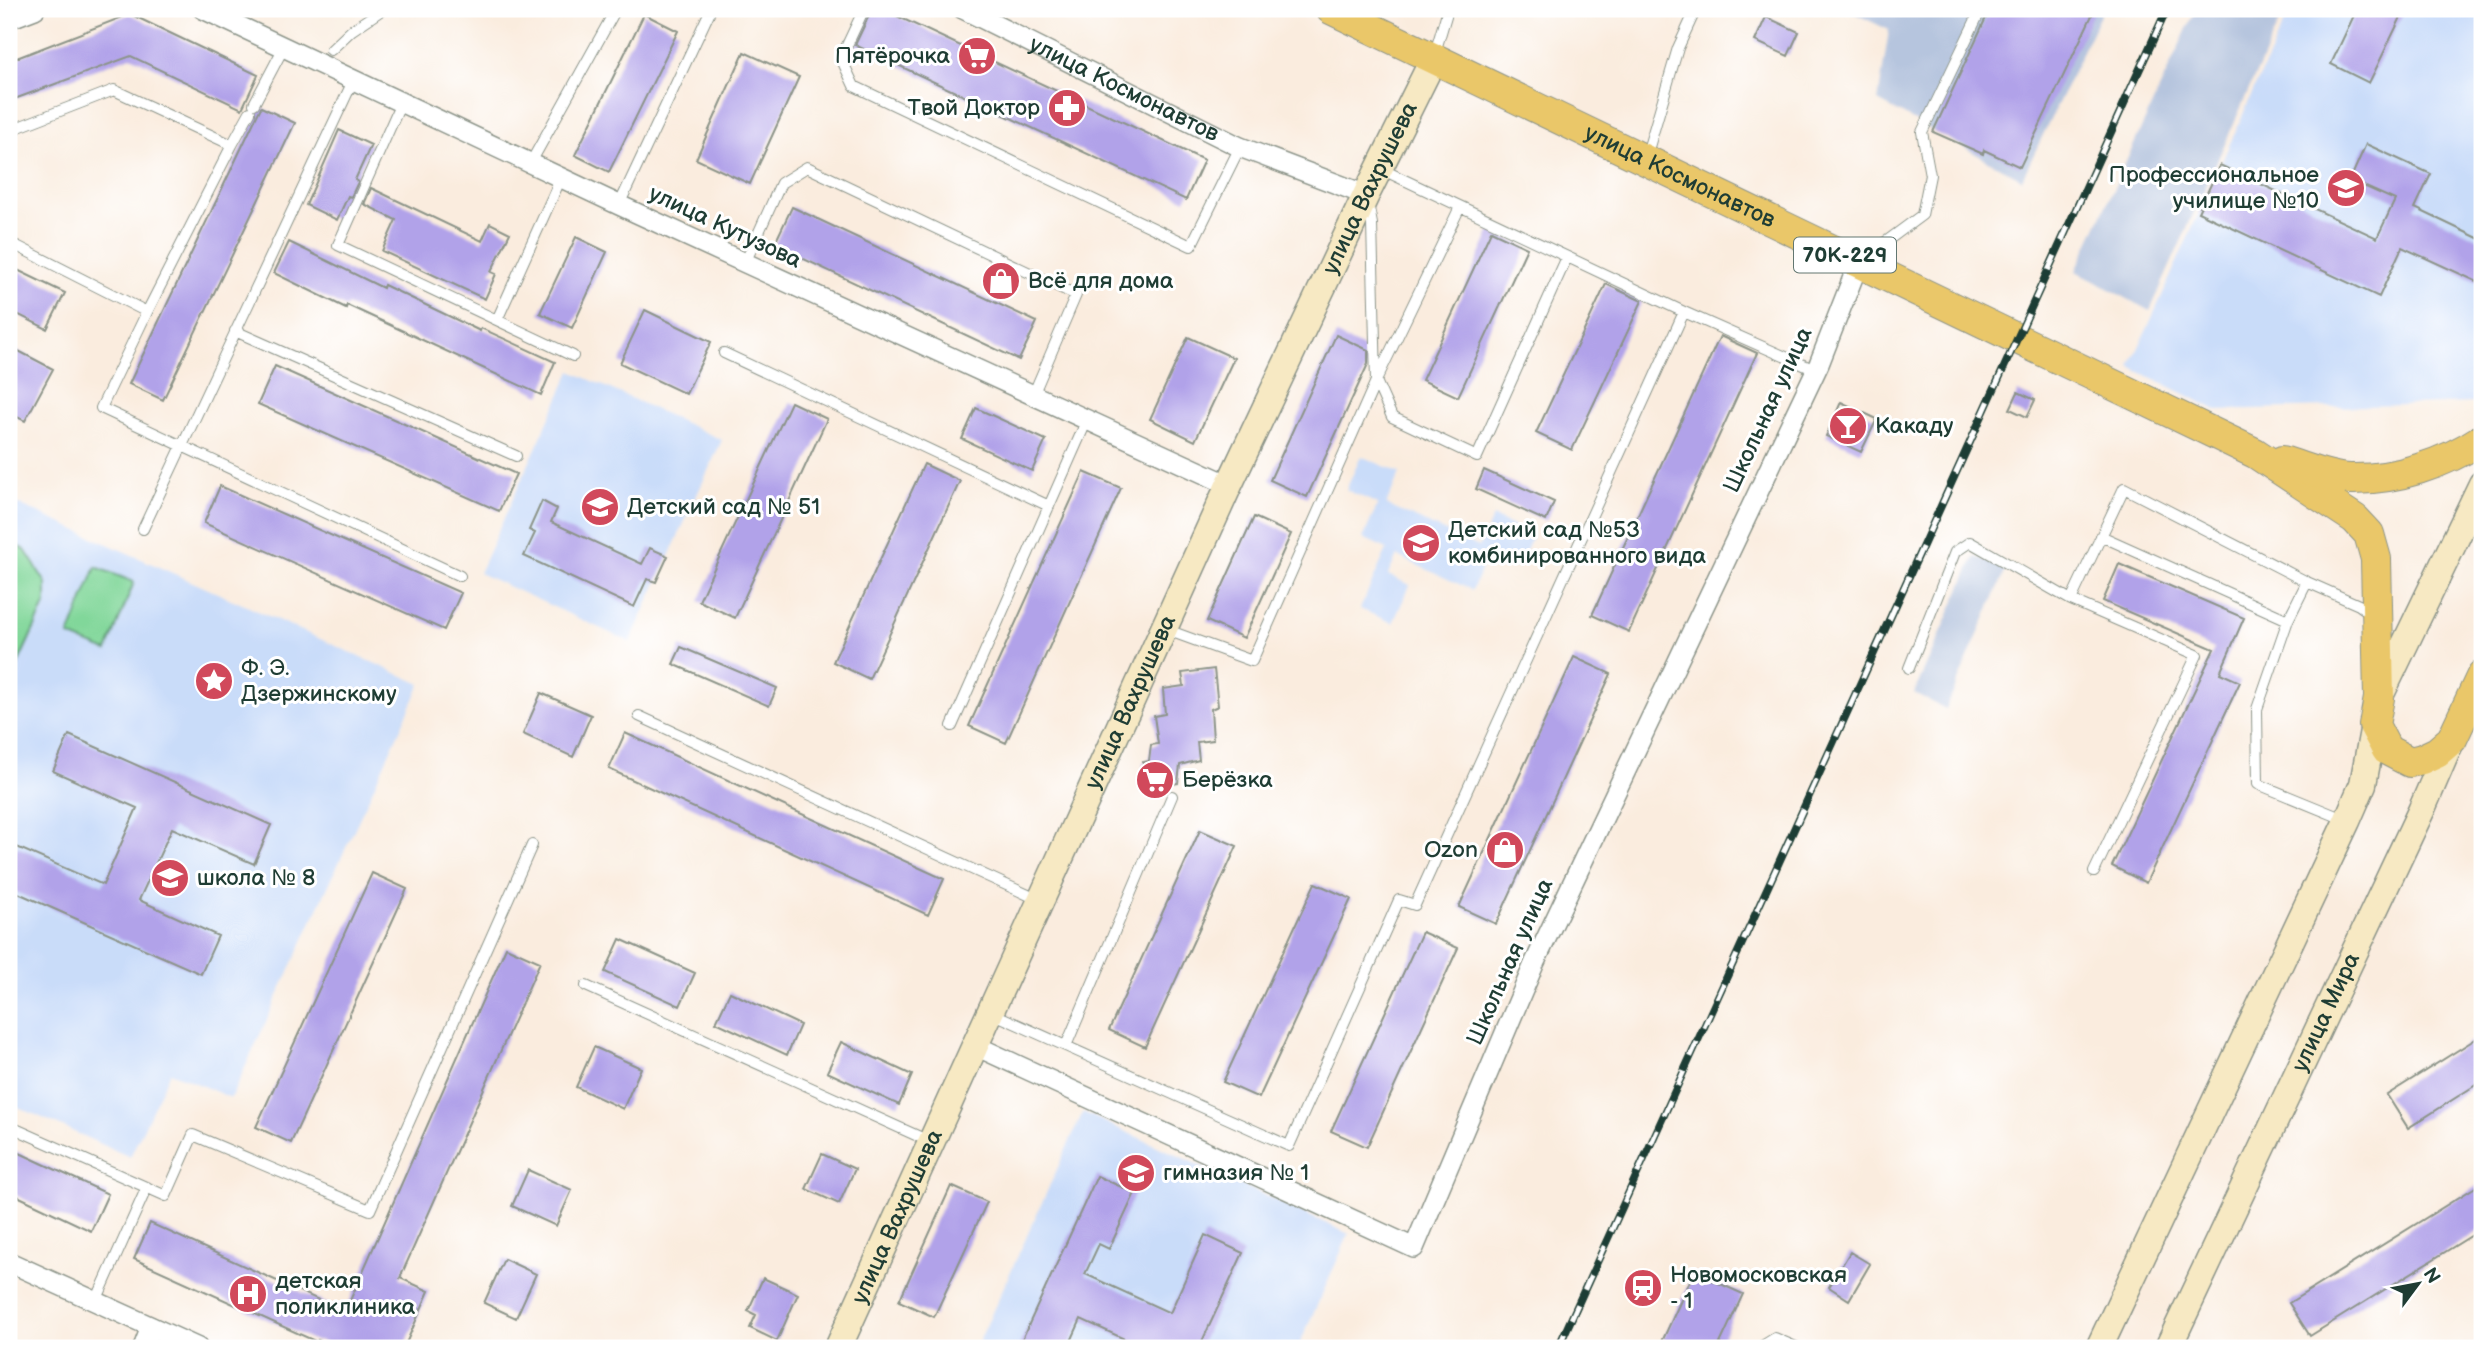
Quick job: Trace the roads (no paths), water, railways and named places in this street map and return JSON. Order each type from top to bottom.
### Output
[{"type":"main road","name":"улица Космонавтов","points":[[1331,9],[2255,453]]},
{"type":"main road","name":"улица Вахрушева","points":[[838,1348],[1229,485],[1433,60]]},
{"type":"main road","points":[[2255,453],[2348,479],[2388,476],[2430,466],[2482,439]]},
{"type":"main road","points":[[2099,1348],[2347,821],[2363,784],[2376,711],[2376,559],[2369,534],[2355,519],[2255,453]]},
{"type":"main road","points":[[2452,739],[2437,752],[2410,762],[2388,750],[2376,711],[2482,484]]},
{"type":"main road","name":"улица Мира","points":[[2168,1348],[2421,811],[2482,675]]},
{"type":"street","points":[[9,19],[35,9]]},
{"type":"street","name":"улица Кутузова","points":[[203,9],[530,164],[1229,485]]},
{"type":"street","name":"улица Космонавтов","points":[[963,9],[1240,147],[1366,195]]},
{"type":"street","name":"Школьная улица","points":[[976,1046],[1414,1248],[1535,962],[1815,370],[1859,262]]},
{"type":"street","points":[[9,1262],[198,1348]]},
{"type":"street","points":[[143,1348],[151,1327]]},
{"type":"lane","points":[[331,50],[352,30],[383,9]]},
{"type":"lane","points":[[530,164],[616,9]]},
{"type":"lane","points":[[619,205],[711,9]]},
{"type":"lane","points":[[864,9],[841,58],[854,86],[1191,246],[1240,147]]},
{"type":"lane","points":[[1433,60],[1448,9]]},
{"type":"lane","points":[[1645,162],[1678,48],[1696,9]]},
{"type":"lane","points":[[1859,262],[1922,215],[1930,176],[1922,132],[1981,9]]},
{"type":"lane","points":[[284,47],[147,312],[102,408],[460,576]]},
{"type":"lane","points":[[142,529],[353,81]]},
{"type":"lane","points":[[9,136],[16,128],[114,90],[232,145]]},
{"type":"lane","points":[[401,103],[338,245],[573,356]]},
{"type":"lane","points":[[745,263],[781,183],[807,167],[1076,295],[1033,395]]},
{"type":"lane","points":[[1380,169],[1684,312],[1815,370]]},
{"type":"lane","points":[[497,320],[561,178]]},
{"type":"lane","points":[[1366,195],[1372,224],[1376,381],[1391,417],[1477,457],[1567,257]]},
{"type":"lane","points":[[1165,629],[1252,661],[1376,381],[1460,207]]},
{"type":"lane","points":[[9,243],[147,312]]},
{"type":"lane","points":[[991,1013],[1289,1146],[1399,900],[1415,905],[1684,312]]},
{"type":"lane","points":[[235,331],[516,456]]},
{"type":"lane","points":[[724,353],[1049,506]]},
{"type":"lane","points":[[952,726],[1087,420]]},
{"type":"lane","points":[[2071,600],[2124,488],[2307,582],[2358,605],[2376,617]]},
{"type":"lane","points":[[2101,536],[2288,620]]},
{"type":"lane","points":[[1909,668],[1955,552],[1970,542],[2071,600],[2197,655],[2094,872]]},
{"type":"lane","points":[[2307,582],[2288,620],[2257,709],[2258,784],[2347,821]]},
{"type":"lane","points":[[639,716],[1041,902]]},
{"type":"lane","points":[[1066,1046],[1172,796]]},
{"type":"lane","points":[[9,1126],[166,1196],[193,1135],[370,1210],[532,845]]},
{"type":"lane","points":[[586,986],[932,1143]]},
{"type":"lane","points":[[96,1301],[147,1187]]},
{"type":"lane","points":[[1759,1348],[1775,1338],[1798,1348]]},
{"type":"railway","points":[[1558,1348],[2167,9]]},
{"type":"place","name":"Пятёрочка","points":[[977,56]]},
{"type":"place","name":"Твой Доктор","points":[[1067,108]]},
{"type":"place","name":"Профессиональное училище №10","points":[[2346,188]]},
{"type":"place","name":"Всё для дома","points":[[1001,281]]},
{"type":"place","name":"Какаду","points":[[1848,426]]},
{"type":"place","name":"Детский сад № 51","points":[[600,507]]},
{"type":"place","name":"Детский сад №53 комбинированного вида","points":[[1421,543]]},
{"type":"place","name":"Ф. Э. Дзержинскому","points":[[214,681]]},
{"type":"place","name":"Берёзка","points":[[1155,780]]},
{"type":"place","name":"Ozon","points":[[1505,850]]},
{"type":"place","name":"школа № 8","points":[[170,878]]},
{"type":"place","name":"гимназия № 1","points":[[1136,1173]]},
{"type":"place","name":"Новомосковская - 1","points":[[1643,1288]]},
{"type":"place","name":"детская поликлиника","points":[[248,1294]]}]
